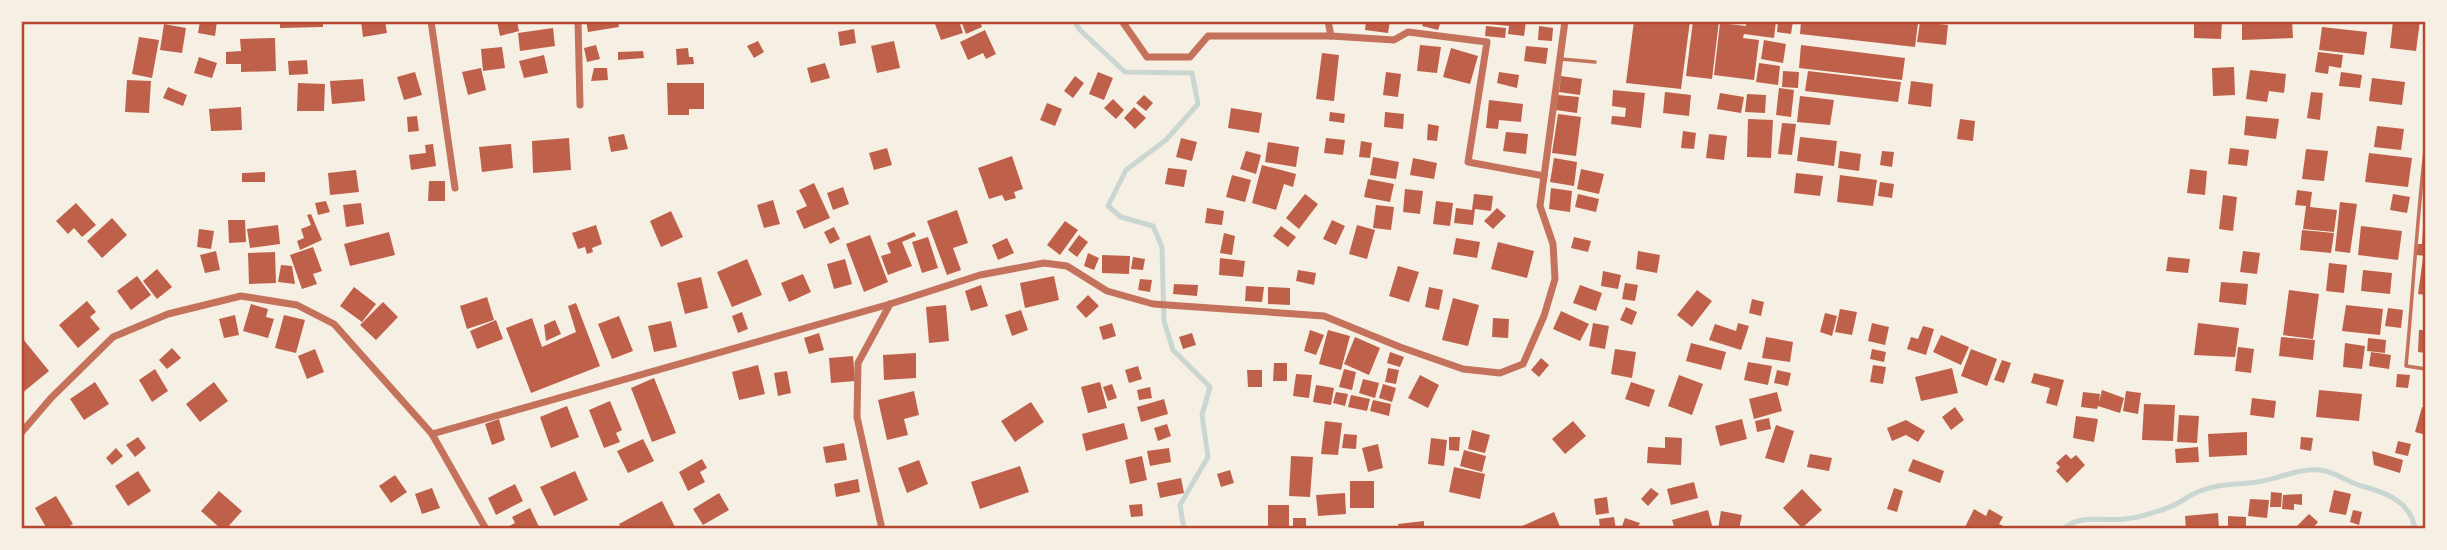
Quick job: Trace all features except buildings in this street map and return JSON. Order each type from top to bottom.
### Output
[{"type":"street","points":[[431,21],[454,188]]},
{"type":"street","points":[[578,21],[580,105]]},
{"type":"street","points":[[1122,21],[1147,57],[1190,57],[1208,36],[1331,36],[1394,40],[1408,32],[1487,42],[1468,163],[1544,176]]},
{"type":"street","points":[[1328,21],[1331,36]]},
{"type":"street","points":[[432,434],[890,304],[980,275],[1044,263],[1068,265],[1107,291],[1153,304],[1324,316],[1463,369],[1500,373],[1523,364],[1544,316],[1555,279],[1553,244],[1540,206],[1565,21]]},
{"type":"street","points":[[21,433],[51,398],[113,337],[168,314],[241,296],[298,304],[334,324],[432,434],[486,529]]},
{"type":"street","points":[[882,529],[857,417],[858,363],[890,304]]},
{"type":"lane","points":[[1561,59],[1595,62]]},
{"type":"lane","points":[[2426,142],[2415,237],[2414,285],[2406,366],[2426,369]]},
{"type":"waterway","points":[[1074,21],[1080,30],[1125,72],[1192,73],[1198,104],[1166,140],[1126,170],[1108,206],[1121,217],[1153,226],[1162,247],[1164,321],[1173,350],[1210,387],[1202,415],[1208,457],[1180,505],[1184,529]]},
{"type":"waterway","points":[[2063,529],[2077,521],[2117,520],[2144,515],[2214,487],[2257,482],[2312,470],[2332,473],[2397,500],[2409,512],[2415,529]]}]
